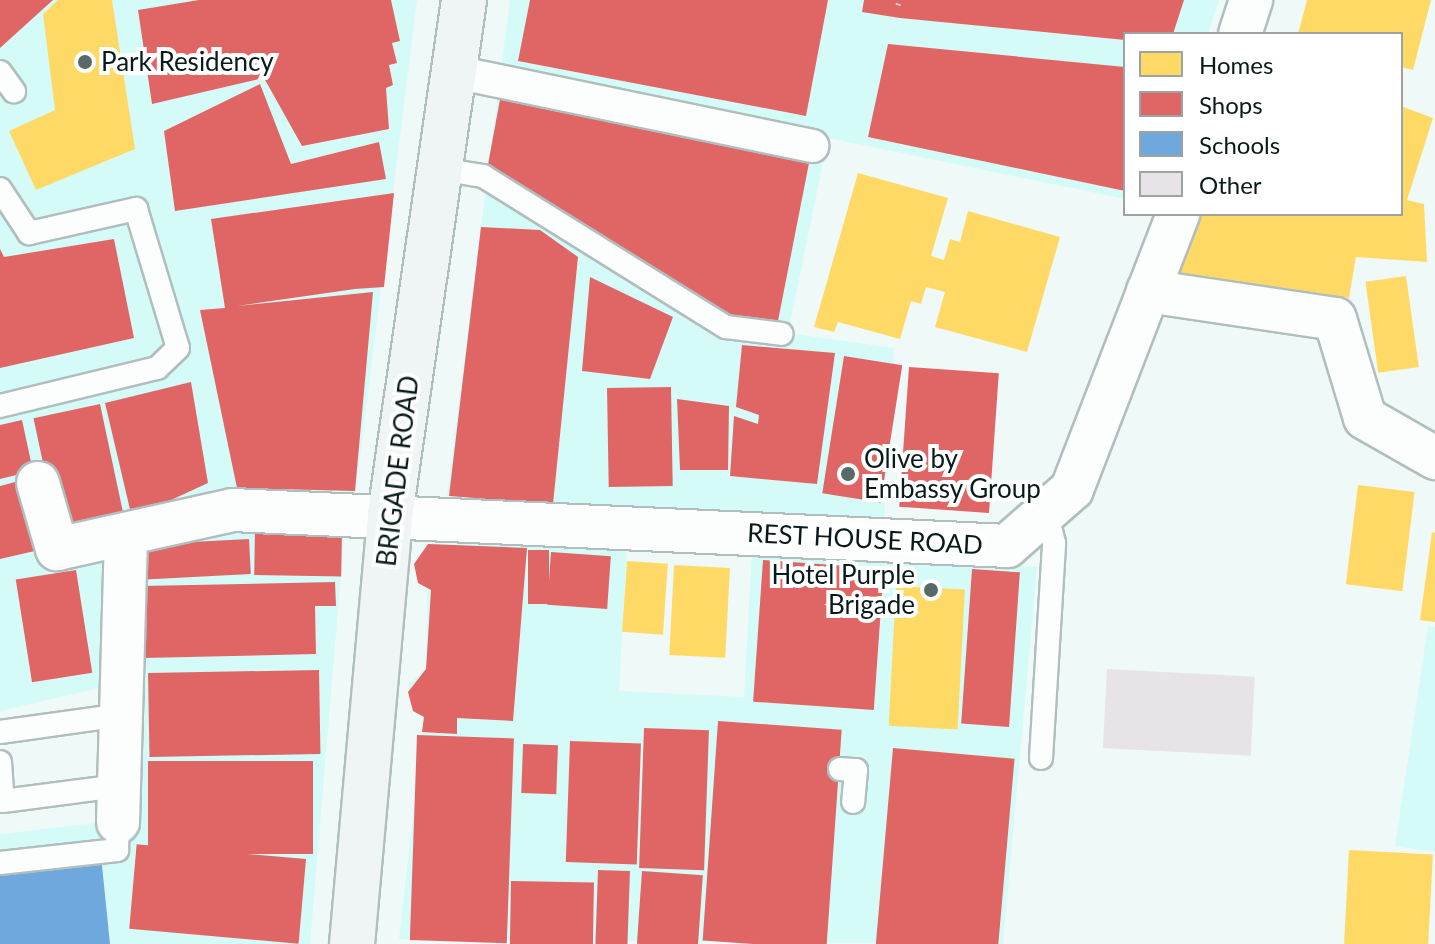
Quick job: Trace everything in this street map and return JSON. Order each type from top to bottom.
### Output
[{"type":"main road","name":"BRIGADE ROAD","points":[[352,944],[390,515],[464,0]]},
{"type":"street","points":[[1241,32],[1251,0]]},
{"type":"street","points":[[455,72],[812,146]]},
{"type":"street","name":"REST HOUSE ROAD","points":[[38,483],[57,549],[233,510],[1007,546],[1072,489],[1177,216]]},
{"type":"street","points":[[1148,291],[1335,319],[1365,418],[1435,458]]},
{"type":"street","points":[[118,804],[126,535]]},
{"type":"lane","points":[[0,72],[14,91]]},
{"type":"lane","points":[[440,169],[483,176],[726,327],[782,334]]},
{"type":"lane","points":[[0,189],[29,233],[136,209],[178,348],[157,368],[0,406]]},
{"type":"lane","points":[[1041,758],[1054,543],[1047,514]]},
{"type":"lane","points":[[0,732],[121,715]]},
{"type":"lane","points":[[0,762],[3,801],[118,804],[117,850],[0,863]]},
{"type":"lane","points":[[840,769],[856,770],[853,802]]},
{"type":"shaded area","points":[[0,0],[417,0],[355,497],[51,561],[104,553],[104,687],[0,711]]},
{"type":"shaded area","points":[[510,0],[1219,0],[1209,32],[1123,32],[1123,199],[828,138],[788,333],[894,348],[884,523],[447,496]]},
{"type":"shaded area","points":[[345,526],[310,944],[0,944],[0,834],[105,822],[136,542],[254,527]]},
{"type":"shaded area","points":[[627,543],[619,691],[744,697],[752,551],[1037,567],[1003,944],[399,939],[424,717],[413,711],[408,685],[426,668],[428,544]]},
{"type":"shaded area","points":[[1428,626],[1435,627],[1435,852],[1395,846]]},
{"type":"building: Homes","name":"Park Residency","points":[[58,0],[112,0],[135,149],[36,190],[9,131],[55,110],[43,14]]},
{"type":"building: Homes","points":[[1307,0],[1431,0],[1413,70],[1403,68],[1403,32],[1299,32]]},
{"type":"building: Homes","points":[[1403,107],[1433,118],[1407,200],[1424,204],[1427,262],[1356,257],[1349,298],[1178,274],[1198,216],[1403,216]]},
{"type":"building: Homes","points":[[858,173],[948,198],[931,256],[944,260],[950,239],[960,242],[968,211],[1060,237],[1027,352],[935,327],[945,292],[926,287],[921,304],[911,301],[900,339],[838,322],[834,332],[814,327]]},
{"type":"building: Homes","points":[[1406,276],[1419,367],[1378,373],[1365,282]]},
{"type":"building: Homes","points":[[1358,485],[1415,492],[1402,591],[1346,584]]},
{"type":"building: Homes","points":[[1432,532],[1435,533],[1435,622],[1420,620]]},
{"type":"building: Homes","points":[[627,561],[668,564],[663,635],[622,632]]},
{"type":"building: Homes","points":[[674,565],[730,568],[725,658],[669,655]]},
{"type":"building: Homes","points":[[896,586],[965,590],[958,729],[889,726]]},
{"type":"building: Homes","points":[[1349,850],[1433,854],[1428,944],[1344,944]]},
{"type":"building: Shops","points":[[0,0],[53,0],[0,48]]},
{"type":"building: Shops","points":[[199,0],[391,0],[400,41],[392,43],[397,63],[389,65],[393,85],[386,88],[389,129],[302,146],[264,78],[152,104],[138,10]]},
{"type":"building: Shops","points":[[530,0],[828,0],[806,116],[518,61]]},
{"type":"building: Shops","points":[[864,0],[1184,0],[1174,32],[1123,32],[1123,40],[862,12]]},
{"type":"building: Shops","points":[[888,44],[1123,67],[1123,191],[868,137]]},
{"type":"building: Shops","points":[[260,84],[291,164],[379,142],[386,179],[175,211],[164,131]]},
{"type":"building: Shops","points":[[501,94],[810,158],[777,326],[733,318],[487,170]]},
{"type":"building: Shops","points":[[394,193],[384,287],[237,306],[373,292],[355,491],[237,488],[200,310],[225,308],[211,219]]},
{"type":"building: Shops","points":[[481,227],[540,230],[578,257],[553,504],[449,496]]},
{"type":"building: Shops","points":[[114,239],[134,338],[0,368],[0,249],[4,257]]},
{"type":"building: Shops","points":[[590,277],[673,317],[650,379],[582,371]]},
{"type":"building: Shops","points":[[742,345],[835,353],[817,484],[730,476],[734,416],[758,424],[759,415],[736,407]]},
{"type":"building: Shops","points":[[844,356],[902,365],[881,503],[822,493]]},
{"type":"building: Shops","points":[[909,367],[999,373],[989,513],[899,507]]},
{"type":"building: Shops","points":[[191,382],[208,483],[132,518],[105,403]]},
{"type":"building: Shops","points":[[671,387],[673,486],[609,487],[607,388]]},
{"type":"building: Shops","points":[[677,399],[729,406],[728,470],[680,470]]},
{"type":"building: Shops","points":[[100,404],[123,512],[56,526],[33,418]]},
{"type":"building: Shops","points":[[22,420],[33,471],[0,479],[0,425]]},
{"type":"building: Shops","points":[[23,480],[39,550],[0,559],[0,486]]},
{"type":"building: Shops","points":[[255,529],[342,531],[341,577],[254,575]]},
{"type":"building: Shops","points":[[249,539],[251,574],[141,580],[139,545]]},
{"type":"building: Shops","points":[[428,544],[527,548],[513,721],[457,718],[457,734],[422,732],[424,717],[413,711],[408,692],[426,669],[431,590],[418,583],[414,564]]},
{"type":"building: Shops","points":[[528,550],[549,550],[549,604],[528,604]]},
{"type":"building: Shops","points":[[551,552],[611,556],[607,609],[547,605]]},
{"type":"building: Shops","points":[[763,560],[884,568],[874,710],[753,702]]},
{"type":"building: Shops","points":[[972,569],[1020,572],[1009,727],[961,724]]},
{"type":"building: Shops","points":[[76,570],[92,673],[32,682],[16,580]]},
{"type":"building: Shops","points":[[335,582],[336,606],[315,606],[316,654],[143,658],[141,586]]},
{"type":"building: Shops","points":[[319,670],[320,754],[149,757],[148,673]]},
{"type":"building: Shops","points":[[718,721],[842,730],[827,944],[703,940]]},
{"type":"building: Shops","points":[[644,728],[709,730],[704,870],[639,868]]},
{"type":"building: Shops","points":[[417,735],[514,738],[507,943],[410,940]]},
{"type":"building: Shops","points":[[570,741],[641,743],[637,864],[566,862]]},
{"type":"building: Shops","points":[[523,744],[558,745],[556,794],[521,793]]},
{"type":"building: Shops","points":[[893,748],[1015,759],[998,944],[876,944]]},
{"type":"building: Shops","points":[[148,761],[313,761],[313,854],[148,854]]},
{"type":"building: Shops","points":[[137,844],[306,859],[299,944],[129,929]]},
{"type":"building: Shops","points":[[598,870],[630,871],[627,944],[595,944]]},
{"type":"building: Shops","points":[[642,871],[703,875],[698,944],[637,944]]},
{"type":"building: Shops","points":[[511,881],[594,882],[593,944],[510,944]]},
{"type":"building: Schools","points":[[101,856],[110,944],[0,944],[0,873]]},
{"type":"building: Other","points":[[1107,669],[1255,677],[1251,756],[1103,748]]},
{"type":"place","name":"Park Residency","points":[[85,62]]},
{"type":"place","name":"Olive by Embassy Group","points":[[848,474]]},
{"type":"place","name":"Hotel Purple Brigade","points":[[931,590]]}]
